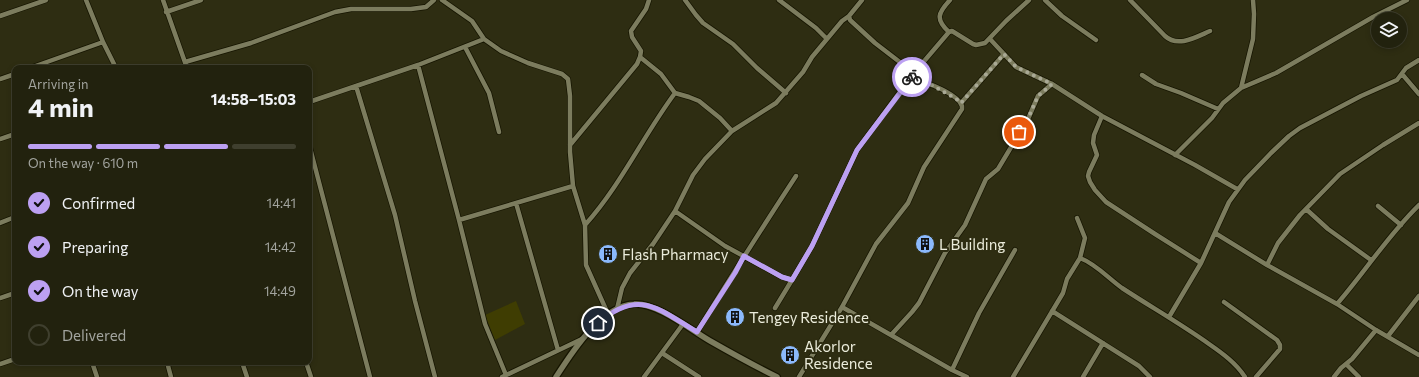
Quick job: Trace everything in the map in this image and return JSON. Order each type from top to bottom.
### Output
[{"type":"street","points":[[27,0],[29,6]]},
{"type":"street","points":[[0,16],[46,0]]},
{"type":"street","points":[[86,0],[103,42],[114,65]]},
{"type":"street","points":[[163,0],[186,65]]},
{"type":"street","points":[[166,12],[201,0]]},
{"type":"street","points":[[185,62],[251,43],[335,12],[351,9],[411,9],[426,7],[434,0]]},
{"type":"street","points":[[442,0],[472,21],[484,39],[501,51],[514,58],[566,76],[570,88],[572,186],[585,225],[586,265],[608,314]]},
{"type":"street","points":[[570,145],[633,69],[640,57],[640,48],[632,37],[631,31],[646,9],[649,0]]},
{"type":"street","points":[[685,0],[703,23],[733,44],[757,68],[786,93]]},
{"type":"street","points":[[779,0],[816,28],[827,39]]},
{"type":"street","points":[[617,308],[622,288],[630,273],[651,247],[675,211],[693,174],[732,131],[776,103],[786,93],[827,39],[862,0]]},
{"type":"street","points":[[949,32],[942,26],[939,18],[943,8],[950,0]]},
{"type":"street","points":[[775,308],[812,246],[857,150],[913,75],[949,32],[954,31],[976,45],[985,43],[1002,24],[1029,0]]},
{"type":"street","points":[[1044,0],[1062,16],[1096,40]]},
{"type":"street","points":[[1130,0],[1165,36],[1172,40],[1187,41],[1210,31]]},
{"type":"street","points":[[1241,88],[1253,39],[1253,0]]},
{"type":"street","points":[[1175,154],[1212,118],[1218,109],[1241,88],[1276,73],[1373,17],[1407,0]]},
{"type":"street","points":[[799,377],[808,358],[842,307],[876,244],[908,203],[924,167],[962,109],[961,103],[958,100],[913,75],[875,43],[850,20],[848,16]]},
{"type":"street","points":[[990,38],[1016,67],[1052,84],[1102,116],[1238,189]]},
{"type":"street","points":[[312,101],[418,65],[484,39]]},
{"type":"street","points":[[38,65],[103,42]]},
{"type":"street","points":[[465,47],[489,93],[499,132]]},
{"type":"street","points":[[961,103],[1004,54]]},
{"type":"street","points":[[640,57],[661,74],[675,93],[699,101],[720,118],[732,131]]},
{"type":"street","points":[[1169,316],[1201,263],[1229,202],[1238,189],[1271,152],[1300,128],[1360,96],[1396,80],[1406,68],[1419,60]]},
{"type":"street","points":[[418,65],[459,220],[484,324],[504,376],[584,338]]},
{"type":"street","points":[[1402,74],[1419,94]]},
{"type":"street","points":[[0,79],[12,75]]},
{"type":"street","points":[[1142,75],[1156,84],[1218,109]]},
{"type":"street","points":[[891,335],[919,303],[945,253],[965,226],[986,179],[998,169],[1028,119],[1038,96],[1052,84]]},
{"type":"street","points":[[356,86],[395,215],[435,377]]},
{"type":"street","points":[[585,225],[617,183],[675,93]]},
{"type":"street","points":[[1102,116],[1094,135],[1097,155],[1088,172],[1090,182],[1095,190],[1106,202],[1201,263]]},
{"type":"street","points":[[1267,265],[1278,243],[1306,209],[1340,174],[1383,144],[1419,123]]},
{"type":"street","points":[[0,139],[12,135]]},
{"type":"street","points":[[312,155],[370,377]]},
{"type":"street","points":[[697,332],[796,176]]},
{"type":"street","points":[[459,220],[572,186]]},
{"type":"street","points":[[516,203],[558,350]]},
{"type":"street","points":[[1337,304],[1353,286],[1371,260],[1419,205]]},
{"type":"street","points":[[1378,206],[1402,225]]},
{"type":"street","points":[[1306,209],[1328,229],[1371,260]]},
{"type":"street","points":[[675,211],[725,246],[782,277],[792,280]]},
{"type":"street","points":[[0,223],[12,218]]},
{"type":"street","points":[[1013,377],[1063,293],[1067,279],[1080,258],[1085,238],[1077,218]]},
{"type":"street","points":[[1215,233],[1267,265],[1337,304],[1376,330],[1419,355]]},
{"type":"street","points":[[952,370],[979,313],[1015,250]]},
{"type":"street","points":[[1080,258],[1087,261],[1120,286],[1169,316],[1217,350],[1238,367],[1245,377]]},
{"type":"street","points":[[0,298],[12,294]]},
{"type":"street","points":[[1388,336],[1419,296]]},
{"type":"street","points":[[1224,302],[1279,343],[1280,349],[1256,377]]},
{"type":"street","points":[[556,377],[567,359],[584,338],[608,314],[617,308],[633,304],[647,305],[656,308],[730,352],[777,377]]},
{"type":"street","points":[[842,307],[952,370],[967,377]]},
{"type":"street","points":[[1052,311],[1140,366],[1150,377]]},
{"type":"street","points":[[644,377],[683,324]]},
{"type":"street","points":[[1334,377],[1352,359],[1376,330]]},
{"type":"street","points":[[1083,377],[1103,343]]},
{"type":"street","points":[[662,353],[699,377]]},
{"type":"street","points":[[0,364],[12,360]]},
{"type":"street","points":[[1346,364],[1359,377]]},
{"type":"street","points":[[93,365],[97,377]]},
{"type":"street","points":[[168,365],[171,377]]},
{"type":"street","points":[[243,365],[247,377]]},
{"type":"street","points":[[306,365],[308,377]]},
{"type":"shaded area","points":[[516,301],[525,324],[495,340],[485,315]]},
{"type":"way so far","points":[[912,77],[944,91],[961,103],[1004,54],[1016,67],[1052,84],[1038,96],[1030,114],[1019,132]]},
{"type":"place","name":"L Building","points":[[925,244]]},
{"type":"place","name":"Flash Pharmacy","points":[[608,254]]},
{"type":"place","name":"Tengey Residence","points":[[735,317]]},
{"type":"place","name":"Akorlor Residence","points":[[790,355]]},
{"type":"route","points":[[598,323],[617,308],[625,305],[638,304],[656,308],[697,332],[735,273],[744,256],[782,277],[792,280],[812,246],[857,150],[912,77]]}]
